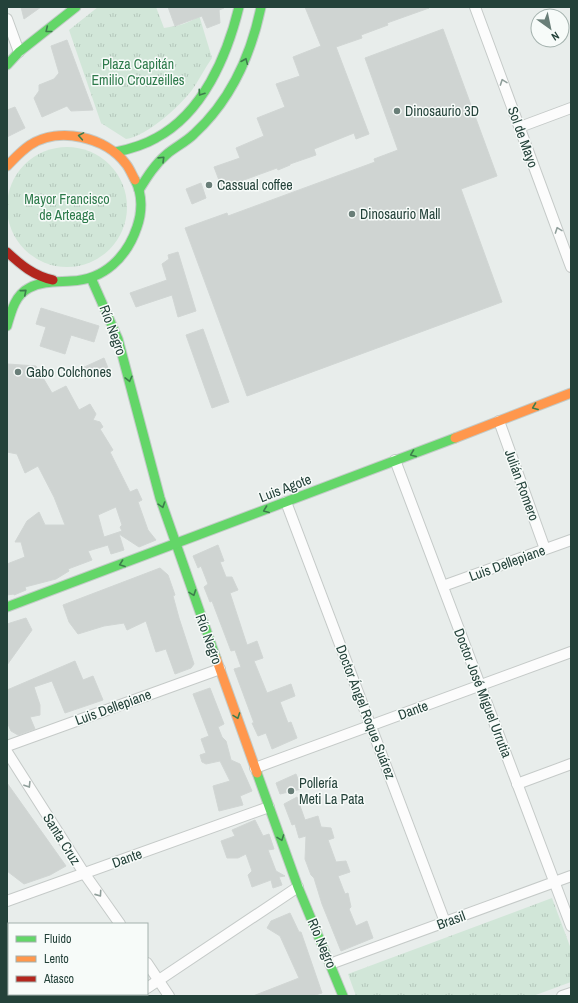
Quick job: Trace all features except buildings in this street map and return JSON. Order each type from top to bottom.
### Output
[{"type":"main road","points":[[7,65],[20,52],[76,7]]},
{"type":"main road","points":[[116,152],[134,148],[161,135],[185,115],[213,76],[224,54],[234,29],[239,7]]},
{"type":"main road","points":[[139,190],[161,158],[192,135],[222,102],[248,55],[258,25],[261,7]]},
{"type":"main road","points":[[7,166],[13,158],[26,147],[40,140],[56,135],[72,134],[88,137],[103,143],[116,152],[131,170],[139,190],[141,209],[139,226],[132,244],[121,258],[107,270],[91,278],[64,282],[39,283],[23,292],[19,297],[7,326]]},
{"type":"main road","points":[[7,252],[27,270],[45,278],[64,282]]},
{"type":"main road","name":"Río Negro","points":[[91,278],[118,339],[160,498],[175,544],[298,886],[343,996]]},
{"type":"main road","name":"Luis Agote","points":[[7,607],[571,393]]},
{"type":"street","name":"Sol de Mayo","points":[[475,7],[571,267]]},
{"type":"street","points":[[7,19],[20,52]]},
{"type":"street","points":[[520,127],[571,108]]},
{"type":"street","name":"Julián Romero","points":[[499,421],[545,549]]},
{"type":"street","name":"Doctor José Miguel Urrutia","points":[[396,460],[442,586],[571,926]]},
{"type":"street","name":"Doctor Ángel Roque Suárez","points":[[286,502],[445,922]]},
{"type":"street","name":"Luis Dellepiane","points":[[442,586],[571,540]]},
{"type":"street","name":"Dante","points":[[256,768],[571,652]]},
{"type":"street","name":"Luis Dellepiane","points":[[7,746],[220,669]]},
{"type":"street","name":"Santa Cruz","points":[[7,752],[84,873],[119,923]]},
{"type":"street","points":[[517,784],[571,764]]},
{"type":"street","name":"Dante","points":[[7,901],[269,807]]},
{"type":"street","name":"Brasil","points":[[330,964],[571,876]]},
{"type":"street","points":[[148,987],[298,886]]},
{"type":"street","points":[[148,964],[169,996]]},
{"type":"street","points":[[562,996],[571,993]]},
{"type":"green space","name":"Plaza Capitán Emilio Crouzeilles","points":[[98,7],[156,7],[164,28],[187,23],[199,15],[212,58],[192,90],[171,112],[153,127],[134,137],[126,139],[101,123],[69,30]]},
{"type":"green space","name":"Mayor Francisco de Arteaga","points":[[67,147],[90,152],[109,165],[122,184],[127,207],[122,230],[109,249],[90,262],[67,267],[44,262],[25,249],[12,230],[7,207],[12,184],[25,165],[44,152]]},
{"type":"green space","points":[[552,898],[571,949],[571,982],[533,996],[356,996],[348,974]]},
{"type":"traffic: fast","points":[[7,65],[19,52],[76,7]]},
{"type":"traffic: fast","points":[[116,152],[137,146],[156,138],[173,127],[187,114],[211,82],[228,45],[239,7]]},
{"type":"traffic: fast","points":[[139,190],[159,162],[170,151],[188,140],[207,121],[218,107],[245,60],[257,25],[261,7]]},
{"type":"traffic: fast","points":[[7,326],[17,299],[29,288],[44,283],[83,280],[94,276],[113,265],[133,238],[140,216],[141,204],[138,186],[135,180]]},
{"type":"traffic: fast","points":[[91,278],[118,339],[160,498],[216,658]]},
{"type":"traffic: fast","points":[[7,607],[455,438]]},
{"type":"traffic: fast","points":[[257,773],[298,887],[343,996]]},
{"type":"traffic: slow","points":[[7,166],[30,145],[42,139],[54,136],[81,137],[107,147],[126,164],[135,180]]},
{"type":"traffic: slow","points":[[455,438],[571,393]]},
{"type":"traffic: slow","points":[[216,658],[257,773]]},
{"type":"traffic: jam","points":[[7,252],[28,269],[40,276],[53,280]]},
{"type":"place","name":"Dinosaurio 3D","points":[[397,111]]},
{"type":"place","name":"Cassual coffee","points":[[209,185]]},
{"type":"place","name":"Dinosaurio Mall","points":[[352,214]]},
{"type":"place","name":"Gabo Colchones","points":[[18,372]]},
{"type":"place","name":"Pollería Meti La Pata","points":[[291,791]]}]
